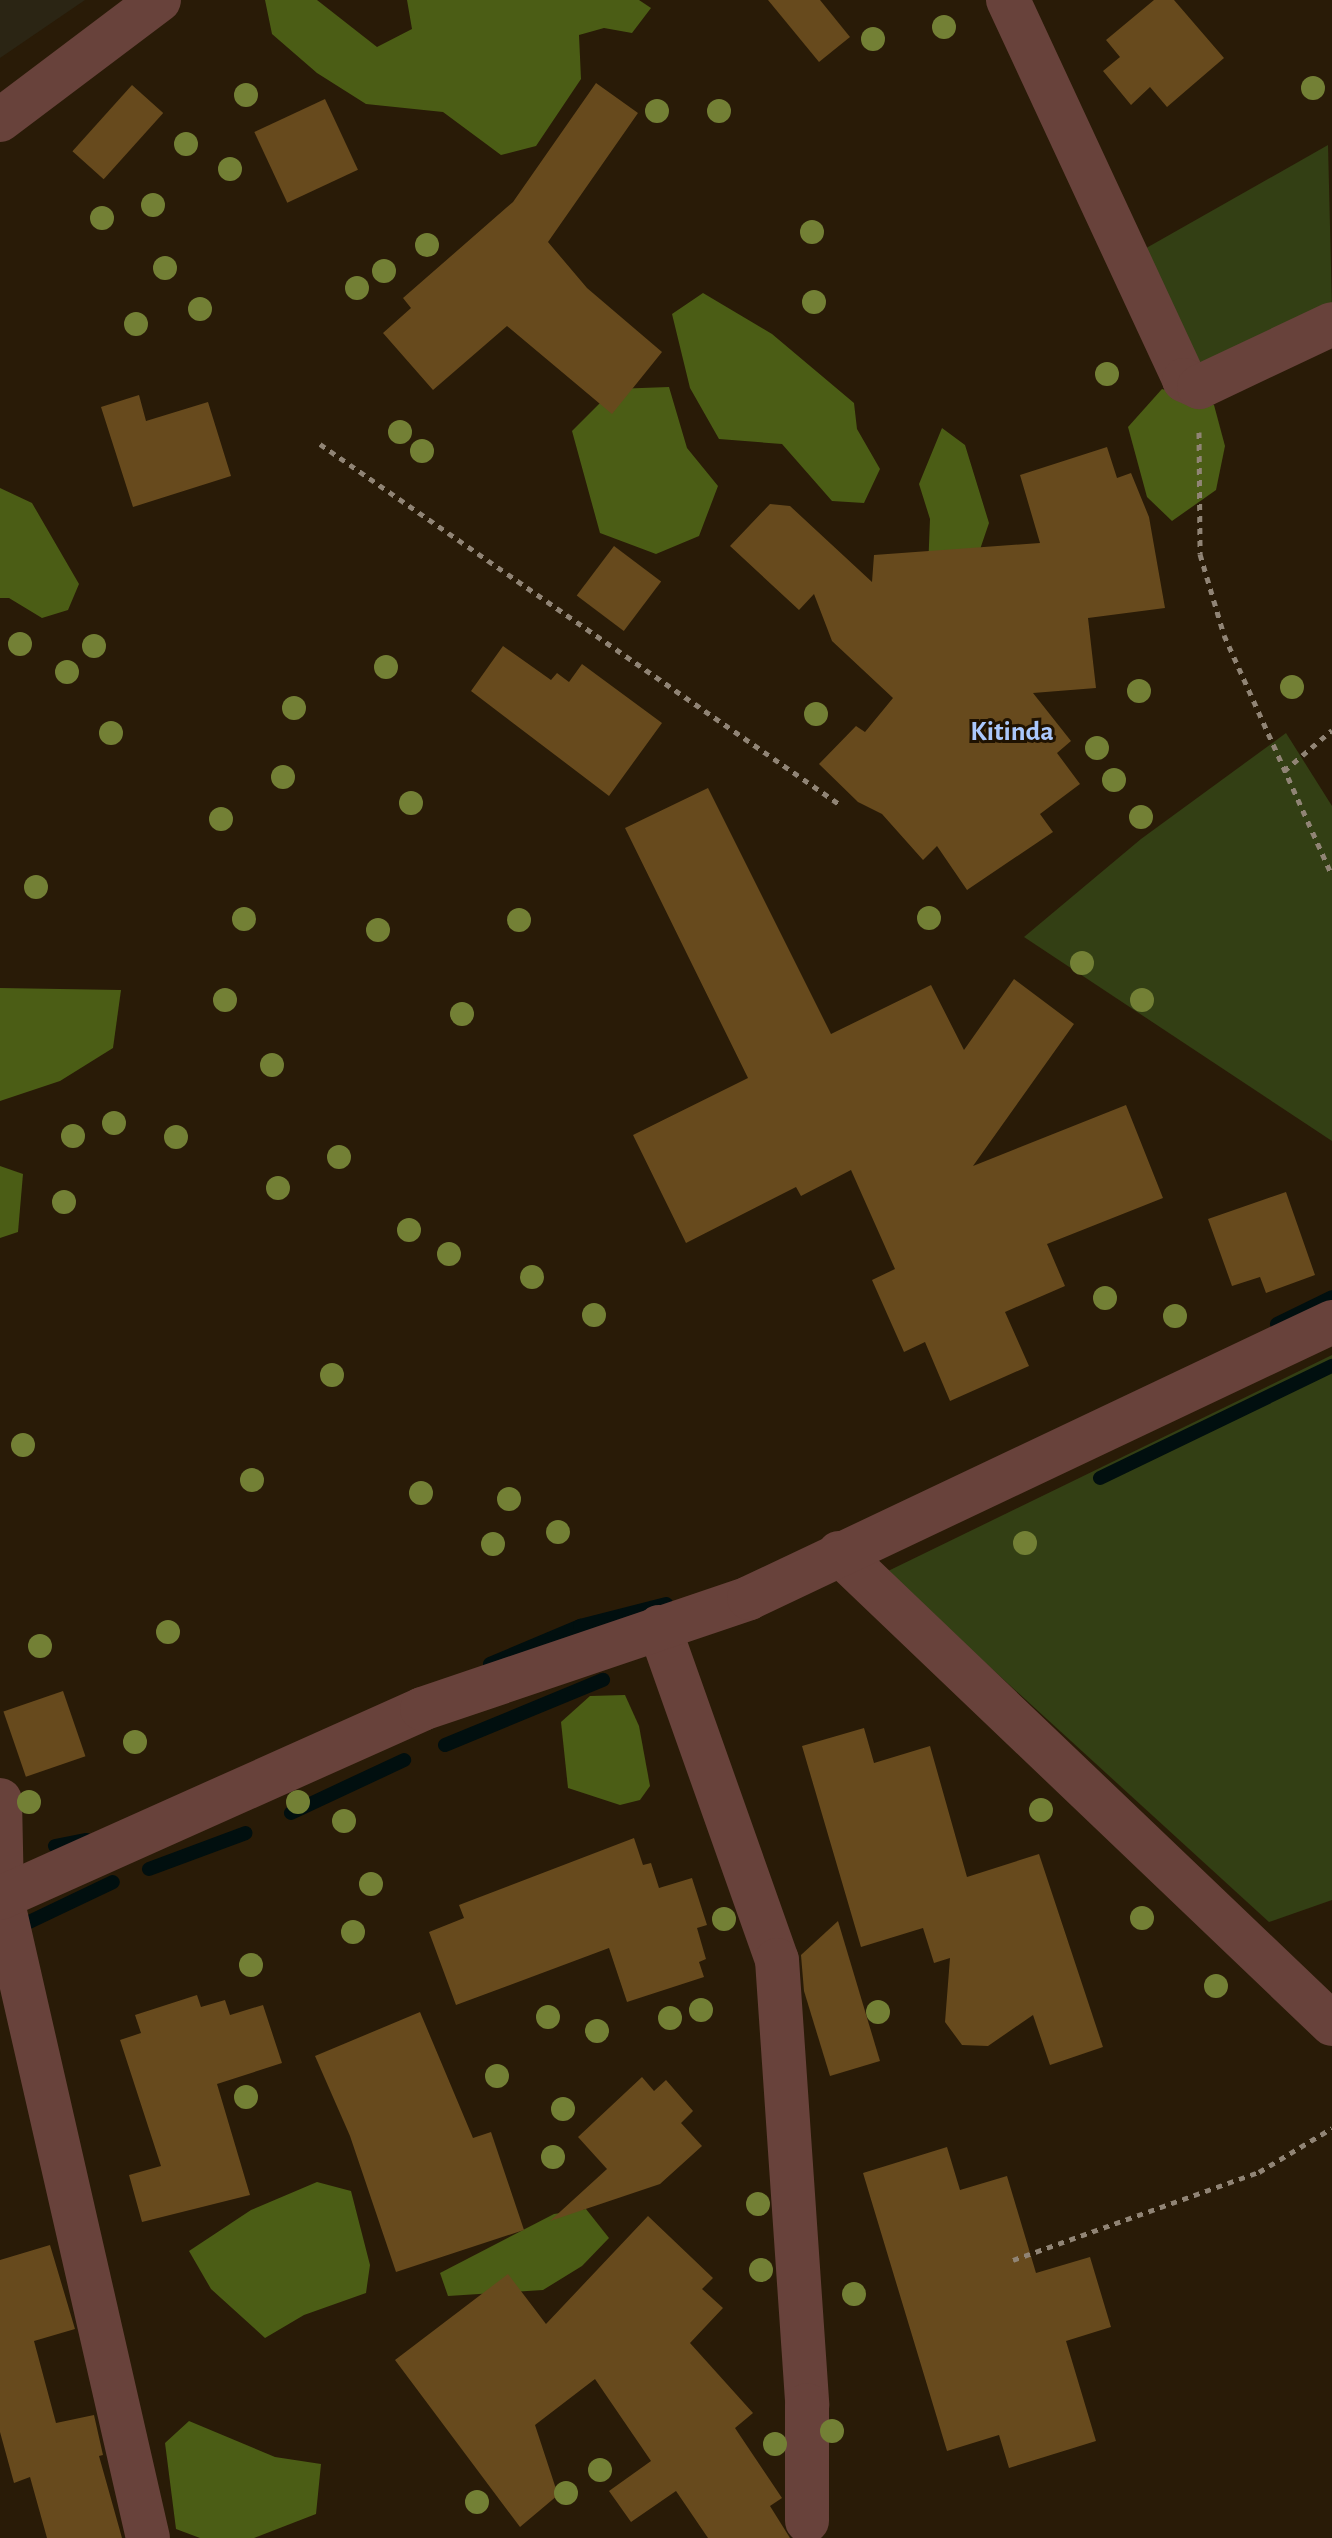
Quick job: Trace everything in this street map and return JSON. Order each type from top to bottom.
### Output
[{"type":"street","points":[[0,120],[159,0]]},
{"type":"street","points":[[1008,0],[1184,380],[1199,387],[1332,324]]},
{"type":"street","points":[[1,1899],[422,1709],[749,1598],[1332,1322]]},
{"type":"street","points":[[839,1553],[1332,2024]]},
{"type":"street","points":[[659,1627],[777,1960],[807,2405],[807,2521]]},
{"type":"street","points":[[0,1800],[1,1899],[148,2538]]},
{"type":"path","points":[[1199,387],[1200,554],[1224,635],[1332,875]]},
{"type":"path","points":[[320,444],[842,806]]},
{"type":"path","points":[[1284,771],[1332,730]]},
{"type":"path","points":[[1013,2260],[1259,2172],[1332,2128]]},
{"type":"shaded area","points":[[0,0],[85,0],[0,58]]},
{"type":"green space","points":[[265,0],[317,0],[377,47],[412,29],[407,0],[639,0],[651,8],[632,33],[604,28],[579,35],[581,79],[536,146],[501,155],[443,112],[366,104],[317,73],[272,34]]},
{"type":"green space","points":[[1328,145],[1332,309],[1198,375],[1141,251]]},
{"type":"green space","points":[[703,293],[772,334],[854,403],[857,429],[880,469],[864,503],[832,501],[782,444],[719,439],[690,388],[672,314]]},
{"type":"green space","points":[[669,387],[687,448],[718,486],[699,536],[656,554],[600,533],[572,431],[614,389]]},
{"type":"green space","points":[[1162,389],[1214,405],[1225,446],[1216,490],[1172,521],[1147,497],[1128,427]]},
{"type":"green space","points":[[942,428],[965,445],[989,523],[974,567],[928,570],[930,519],[919,484]]},
{"type":"green space","points":[[0,488],[32,503],[79,584],[68,610],[42,618],[9,598],[0,598]]},
{"type":"green space","points":[[1286,733],[1332,806],[1332,1141],[1024,937],[1141,839]]},
{"type":"green space","points":[[0,988],[121,990],[113,1048],[60,1081],[0,1101]]},
{"type":"green space","points":[[0,1166],[23,1174],[18,1232],[0,1238]]},
{"type":"green space","points":[[1332,1355],[1332,1900],[1269,1922],[886,1572]]},
{"type":"green space","points":[[625,1695],[639,1726],[650,1786],[640,1800],[620,1805],[568,1788],[561,1722],[590,1696]]},
{"type":"green space","points":[[317,2182],[351,2191],[370,2265],[366,2293],[304,2315],[265,2338],[211,2289],[189,2251],[251,2210]]},
{"type":"green space","points":[[586,2209],[609,2238],[582,2266],[543,2290],[448,2296],[440,2273],[554,2214]]},
{"type":"green space","points":[[189,2421],[275,2457],[321,2464],[316,2514],[254,2538],[200,2538],[176,2529],[165,2443]]},
{"type":"building","points":[[768,0],[820,0],[850,37],[819,62]]},
{"type":"building","points":[[1154,0],[1174,0],[1224,58],[1167,107],[1150,87],[1131,105],[1103,71],[1120,57],[1106,40]]},
{"type":"building","points":[[596,83],[638,113],[548,242],[587,288],[662,352],[612,414],[507,326],[433,390],[383,333],[411,308],[403,298],[513,202]]},
{"type":"building","points":[[132,85],[163,113],[104,179],[72,151]]},
{"type":"building","points":[[325,99],[358,170],[287,203],[254,132]]},
{"type":"building","points":[[139,395],[146,421],[208,402],[231,476],[133,507],[101,407]]},
{"type":"building","points":[[1107,447],[1117,478],[1131,473],[1149,517],[1165,608],[1088,618],[1096,688],[1033,693],[1071,741],[1057,753],[1080,784],[1040,814],[1053,832],[967,890],[937,846],[923,860],[882,814],[858,802],[819,764],[856,726],[865,732],[893,698],[832,641],[814,594],[799,610],[730,546],[770,504],[790,506],[872,582],[874,555],[1040,543],[1020,475]]},
{"type":"building","points":[[614,546],[661,582],[624,631],[577,596]]},
{"type":"building","points":[[503,646],[551,680],[557,673],[569,682],[582,664],[662,723],[609,796],[471,691]]},
{"type":"building","points":[[708,788],[831,1034],[931,985],[964,1050],[1014,979],[1074,1024],[973,1166],[1126,1105],[1163,1198],[1047,1244],[1065,1286],[1005,1312],[1029,1366],[950,1401],[925,1342],[904,1352],[872,1280],[895,1269],[851,1170],[801,1196],[796,1187],[686,1243],[633,1135],[748,1078],[625,828]]},
{"type":"building","points":[[1286,1192],[1315,1275],[1266,1293],[1260,1277],[1232,1286],[1208,1219]]},
{"type":"building","points":[[63,1691],[85,1756],[26,1777],[3,1712]]},
{"type":"building","points":[[864,1728],[874,1763],[930,1746],[967,1877],[1039,1854],[1103,2047],[1050,2065],[1033,2015],[988,2046],[962,2045],[945,2022],[950,1958],[934,1963],[923,1928],[861,1947],[802,1746]]},
{"type":"building","points":[[634,1838],[643,1865],[651,1863],[659,1888],[692,1878],[707,1925],[697,1928],[706,1959],[699,1962],[704,1977],[627,2002],[609,1948],[456,2005],[429,1932],[464,1918],[459,1905]]},
{"type":"building","points":[[838,1921],[880,2061],[830,2076],[804,1991],[801,1955]]},
{"type":"building","points":[[197,1995],[201,2007],[225,2000],[230,2015],[263,2005],[282,2063],[217,2084],[250,2195],[142,2222],[129,2175],[161,2166],[120,2040],[141,2033],[135,2015]]},
{"type":"building","points":[[420,2012],[473,2138],[491,2132],[524,2230],[396,2272],[350,2136],[315,2056]]},
{"type":"building","points":[[642,2077],[654,2091],[666,2080],[693,2111],[681,2123],[702,2146],[660,2184],[550,2221],[607,2169],[578,2137]]},
{"type":"building","points":[[947,2147],[960,2190],[1007,2176],[1036,2273],[1090,2257],[1111,2327],[1066,2341],[1096,2441],[1009,2468],[999,2435],[947,2451],[863,2173]]},
{"type":"building","points":[[648,2216],[713,2278],[702,2289],[723,2308],[690,2343],[753,2413],[735,2428],[782,2498],[770,2506],[790,2538],[708,2538],[676,2491],[631,2522],[609,2491],[651,2461],[595,2379],[535,2425],[558,2495],[520,2527],[395,2360],[508,2274],[546,2324]]},
{"type":"building","points":[[50,2245],[75,2329],[34,2341],[56,2423],[94,2415],[103,2455],[99,2456],[122,2538],[47,2538],[30,2477],[14,2483],[0,2432],[0,2260]]},
{"type":"waterway","points":[[1277,1324],[1332,1297]]},
{"type":"waterway","points":[[1100,1478],[1332,1366]]},
{"type":"waterway","points":[[490,1664],[580,1626],[666,1604]]},
{"type":"waterway","points":[[445,1745],[603,1680]]},
{"type":"waterway","points":[[291,1813],[404,1760]]},
{"type":"waterway","points":[[149,1869],[246,1833]]},
{"type":"waterway","points":[[55,1846],[86,1840]]},
{"type":"waterway","points":[[27,1923],[113,1882]]},
{"type":"district","name":"Kitinda","points":[[1012,732]]}]
